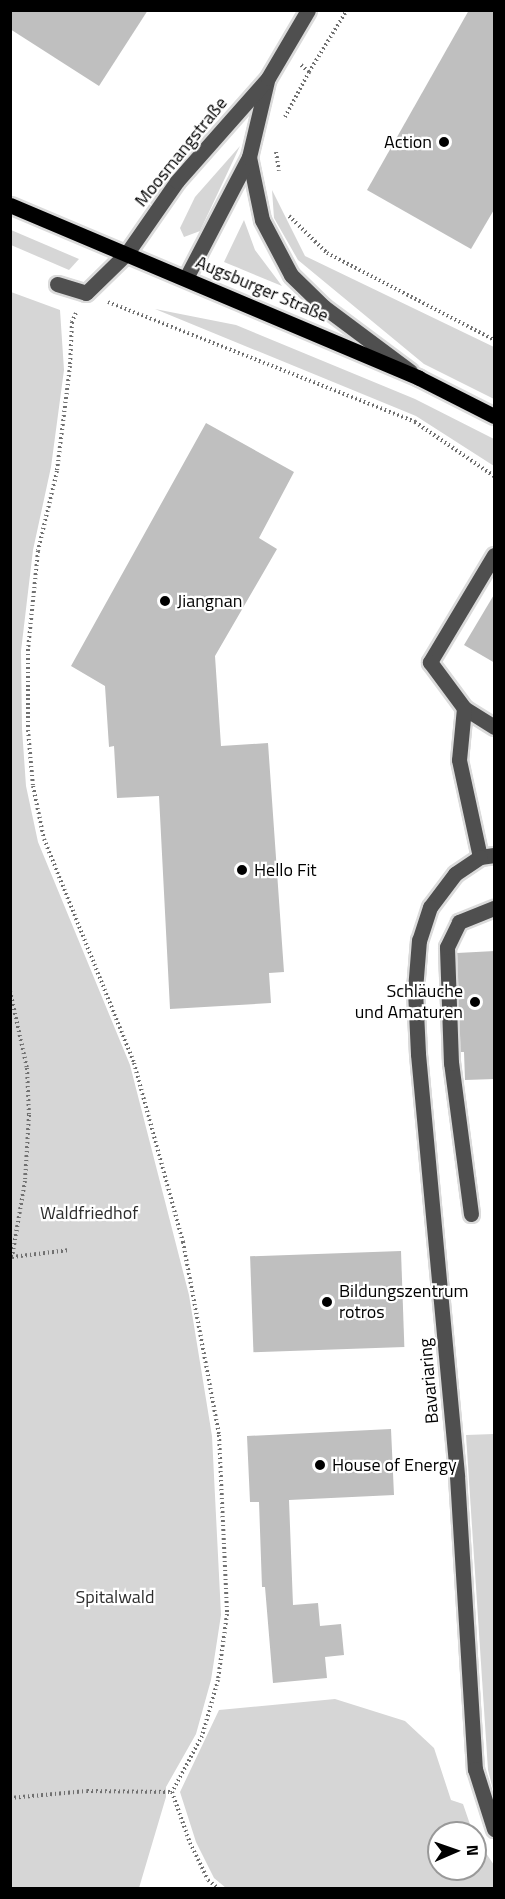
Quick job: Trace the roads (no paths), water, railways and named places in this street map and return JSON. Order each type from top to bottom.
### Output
[{"type":"main road","name":"Augsburger Straße","points":[[10,205],[419,378],[495,416]]},
{"type":"street","name":"Moosmangstraße","points":[[57,284],[86,293],[127,253],[177,181],[268,78],[308,10]]},
{"type":"street","name":"Moosmangstraße","points":[[186,278],[249,157],[268,78]]},
{"type":"street","name":"Moosmangstraße","points":[[249,157],[262,220],[291,275],[324,307],[419,378]]},
{"type":"street","points":[[495,555],[430,662],[464,708],[495,727]]},
{"type":"street","points":[[464,708],[459,760],[487,856]]},
{"type":"street","name":"Bavariaring","points":[[487,856],[455,874],[430,907],[419,940],[415,990],[418,1054],[457,1476],[475,1769],[495,1829]]},
{"type":"street","points":[[471,1214],[451,1063],[447,947],[459,922],[495,909]]},
{"type":"place","name":"Action","points":[[444,142]]},
{"type":"place","name":"Jiangnan","points":[[165,601]]},
{"type":"place","name":"Hello Fit","points":[[242,870]]},
{"type":"place","name":"Schläuche und Amaturen","points":[[475,1002]]},
{"type":"place","name":"Bildungszentrum rotros","points":[[327,1302]]},
{"type":"place","name":"House of Energy","points":[[320,1465]]},
{"type":"park label","name":"Waldfriedhof","points":[[89,1213]]},
{"type":"park label","name":"Spitalwald","points":[[115,1597]]}]
